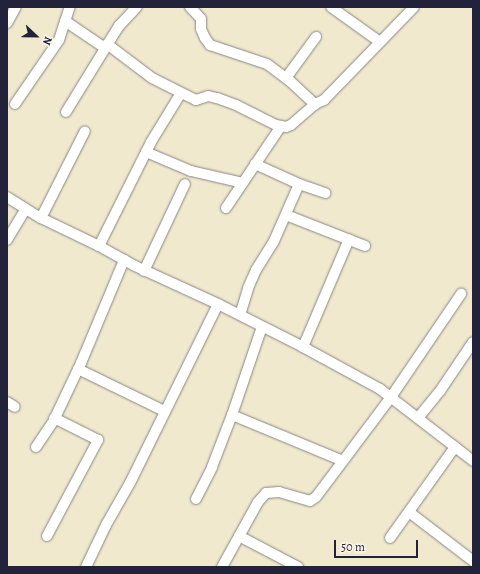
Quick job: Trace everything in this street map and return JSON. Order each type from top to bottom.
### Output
[{"type":"street","points":[[7,22],[16,7]]},
{"type":"street","points":[[15,104],[59,40],[70,7]]},
{"type":"street","points":[[66,112],[119,26],[137,7]]},
{"type":"street","points":[[190,7],[201,19],[201,29],[210,45],[267,64],[286,78],[315,104]]},
{"type":"street","points":[[331,7],[380,42]]},
{"type":"street","points":[[65,21],[106,46],[152,78],[181,93],[196,100],[208,96],[217,98],[286,127],[291,125],[315,104],[324,100],[414,7]]},
{"type":"street","points":[[286,78],[316,37]]},
{"type":"street","points":[[100,246],[146,152],[181,93]]},
{"type":"street","points":[[226,208],[281,126]]},
{"type":"street","points":[[41,218],[85,131]]},
{"type":"street","points":[[146,152],[190,171],[243,183]]},
{"type":"street","points":[[256,164],[299,184],[325,193]]},
{"type":"street","points":[[144,271],[185,184]]},
{"type":"street","points":[[240,315],[253,276],[274,241],[299,184]]},
{"type":"street","points":[[7,197],[25,210],[100,246],[144,271],[240,315],[380,389],[473,461]]},
{"type":"street","points":[[7,240],[25,210]]},
{"type":"street","points":[[286,215],[365,246]]},
{"type":"street","points":[[303,347],[349,239]]},
{"type":"street","points":[[36,448],[54,418],[78,369],[124,260]]},
{"type":"street","points":[[222,567],[258,502],[266,493],[279,492],[310,501],[316,497],[391,397],[461,294]]},
{"type":"street","points":[[86,567],[106,525],[130,483],[164,411],[218,304]]},
{"type":"street","points":[[196,499],[212,467],[232,415],[262,327]]},
{"type":"street","points":[[418,418],[440,391],[473,342]]},
{"type":"street","points":[[78,369],[164,411]]},
{"type":"street","points":[[232,415],[343,461]]},
{"type":"street","points":[[47,536],[98,440],[54,418]]},
{"type":"street","points":[[390,538],[455,447]]},
{"type":"street","points":[[409,512],[473,561]]},
{"type":"street","points":[[239,536],[298,567]]}]
